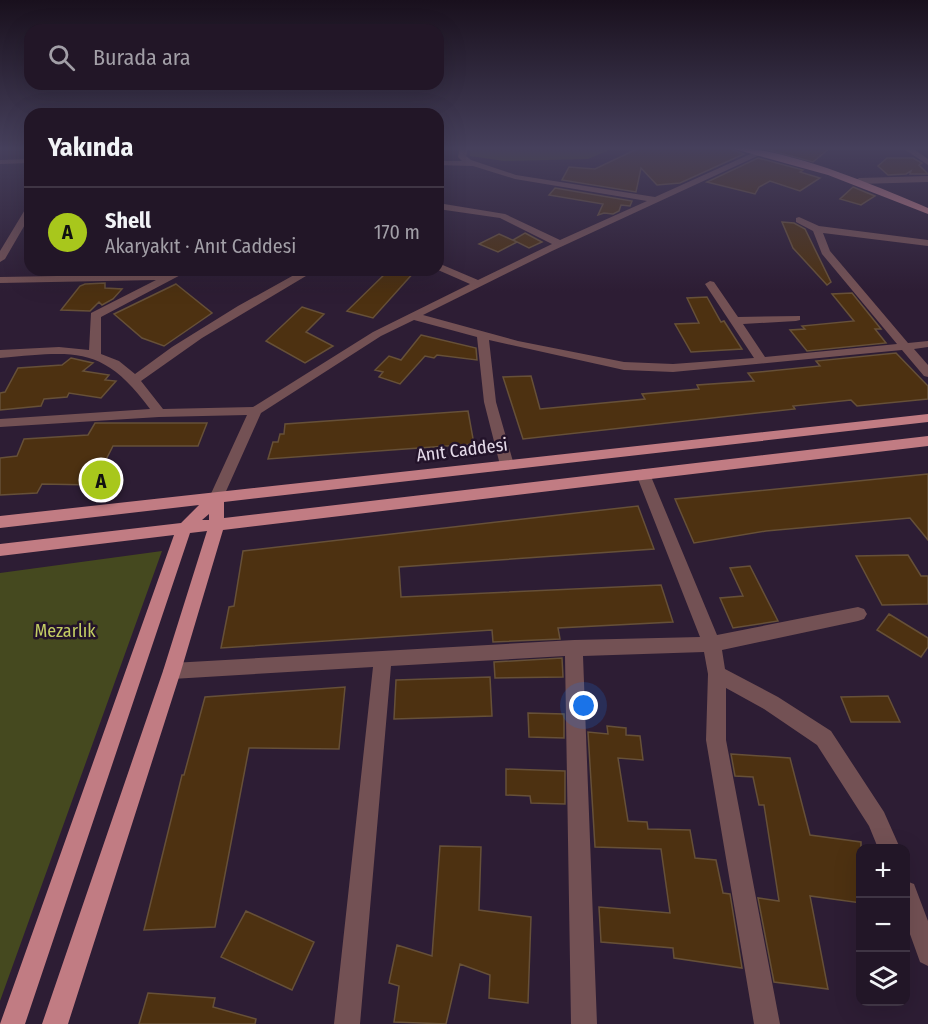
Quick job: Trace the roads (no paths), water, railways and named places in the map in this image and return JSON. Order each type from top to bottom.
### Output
[{"type":"main road","points":[[891,195],[928,211]]},
{"type":"main road","name":"Anıt Caddesi","points":[[0,522],[928,418]]},
{"type":"main road","points":[[0,550],[928,441]]},
{"type":"main road","points":[[56,1024],[172,671],[217,525],[216,498]]},
{"type":"main road","points":[[12,1024],[184,529],[216,498]]},
{"type":"street","points":[[625,195],[657,200]]},
{"type":"street","points":[[0,423],[159,413],[256,411],[377,334],[560,244],[668,195]]},
{"type":"street","points":[[444,207],[502,216],[560,244]]},
{"type":"street","points":[[0,259],[24,220]]},
{"type":"street","points":[[799,220],[817,230],[928,243]]},
{"type":"street","points":[[817,230],[825,252],[928,373]]},
{"type":"street","points":[[0,232],[24,231]]},
{"type":"street","points":[[444,269],[479,284]]},
{"type":"street","points":[[0,280],[53,276]]},
{"type":"street","points":[[124,276],[170,278]]},
{"type":"street","points":[[95,354],[95,315],[174,276]]},
{"type":"street","points":[[134,381],[168,354],[212,326],[300,276]]},
{"type":"street","points":[[710,284],[762,361]]},
{"type":"street","points":[[413,316],[483,335],[624,366],[674,368],[928,344]]},
{"type":"street","points":[[735,321],[796,318]]},
{"type":"street","points":[[483,335],[490,402],[507,465]]},
{"type":"street","points":[[0,354],[64,351],[95,354],[117,364],[134,381],[159,413]]},
{"type":"street","points":[[216,498],[256,411]]},
{"type":"street","points":[[643,474],[712,644],[717,674],[717,740],[758,963],[766,1024]]},
{"type":"street","points":[[172,671],[574,648],[712,644],[858,614]]},
{"type":"street","points":[[574,648],[584,1024]]},
{"type":"street","points":[[347,1024],[383,660]]},
{"type":"street","points":[[717,674],[771,703],[825,738],[877,819],[887,844]]},
{"type":"street","points":[[908,898],[928,954]]},
{"type":"place","name":"Shell","points":[[101,480]]},
{"type":"park label","name":"Mezarlık","points":[[65,631]]}]
